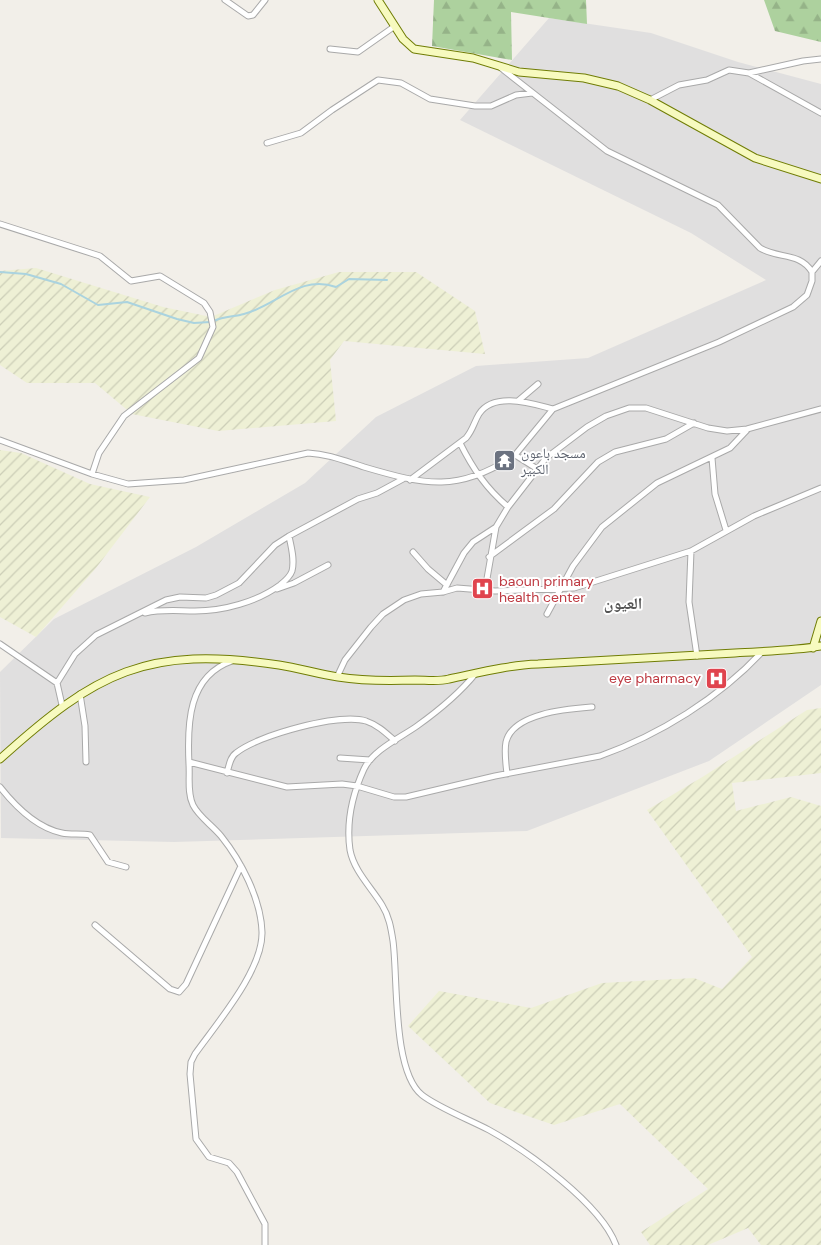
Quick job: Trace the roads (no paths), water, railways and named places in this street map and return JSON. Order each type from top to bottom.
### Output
[{"type":"street","points":[[225,0],[248,16],[253,14],[265,0]]},
{"type":"street","points":[[378,0],[403,39],[414,49],[473,58],[519,72],[603,81],[650,100],[755,158],[821,179]]},
{"type":"street","points":[[330,49],[358,52],[395,26]]},
{"type":"street","points":[[650,100],[672,87],[706,80],[725,71],[749,73],[821,59]]},
{"type":"street","points":[[501,68],[607,151],[671,184],[713,202],[728,214],[760,248],[768,252],[799,258],[812,272]]},
{"type":"street","points":[[749,73],[821,113]]},
{"type":"street","points":[[267,143],[301,133],[378,80],[401,83],[430,99],[475,106],[491,106],[516,95],[532,93]]},
{"type":"street","points":[[0,224],[100,256],[132,281],[160,276],[204,303],[210,312],[213,327],[200,358],[124,416],[99,453],[92,474]]},
{"type":"street","points":[[0,440],[92,474],[128,484],[142,485],[193,479],[308,453],[327,454],[404,479],[447,483],[477,476],[515,455],[553,409],[719,342],[782,314],[807,295],[812,281],[812,272],[821,262]]},
{"type":"street","points":[[518,401],[538,384]]},
{"type":"street","points":[[410,480],[443,453],[460,443],[471,433],[481,411],[497,403],[518,401],[553,409]]},
{"type":"street","points":[[484,590],[496,526],[508,507],[539,470],[546,458],[599,420],[623,410],[646,408],[718,431],[747,429],[821,409]]},
{"type":"street","points":[[489,557],[554,509],[598,462],[616,452],[666,439],[694,423]]},
{"type":"street","points":[[548,614],[558,590],[586,545],[606,524],[657,484],[712,458],[735,444],[747,429]]},
{"type":"street","points":[[460,443],[477,476],[489,491],[508,507]]},
{"type":"street","points":[[515,455],[539,470]]},
{"type":"street","points":[[712,458],[715,494],[726,530]]},
{"type":"street","points":[[62,705],[58,683],[75,654],[87,642],[166,600],[206,598],[239,583],[269,551],[289,536],[358,499],[376,493],[404,479]]},
{"type":"street","points":[[337,677],[345,660],[383,614],[404,600],[421,594],[443,592],[457,588],[558,590],[597,581],[691,551],[726,530],[794,498],[821,488]]},
{"type":"street","points":[[443,592],[464,553],[473,542],[496,526]]},
{"type":"street","points":[[272,591],[287,580],[292,570],[293,562],[289,536]]},
{"type":"street","points":[[691,551],[689,602],[697,656]]},
{"type":"street","points":[[413,552],[447,585]]},
{"type":"street","points":[[142,614],[161,610],[217,609],[251,600],[294,583],[328,564]]},
{"type":"street","points":[[813,648],[821,621]]},
{"type":"street","points":[[0,644],[58,683]]},
{"type":"street","points":[[0,759],[62,705],[80,694],[125,671],[160,662],[194,658],[236,660],[306,669],[337,677],[386,680],[448,680],[476,673],[536,664],[697,656],[821,646]]},
{"type":"street","points":[[189,762],[227,774],[287,787],[336,784],[357,786],[394,797],[406,797],[507,774],[600,756],[637,741],[681,716],[724,687],[762,651]]},
{"type":"street","points":[[236,660],[216,667],[200,688],[188,731],[192,804],[222,837],[241,866],[260,919],[261,943],[254,968],[191,1062],[193,1130],[206,1154],[213,1159],[231,1165],[238,1172],[265,1224],[265,1245]]},
{"type":"street","points":[[476,673],[450,702],[370,760],[357,786],[351,813],[351,850],[357,868],[383,906],[391,926],[399,1028],[405,1064],[416,1089],[426,1098],[491,1131],[535,1159],[595,1213],[607,1227],[616,1245]]},
{"type":"street","points":[[80,694],[85,726],[86,762]]},
{"type":"street","points":[[507,774],[506,742],[520,723],[549,713],[592,706]]},
{"type":"street","points":[[227,774],[231,759],[237,752],[264,738],[303,726],[357,720],[376,726],[395,741]]},
{"type":"street","points":[[340,758],[370,760]]},
{"type":"street","points":[[0,787],[12,801],[35,821],[55,832],[90,835],[108,862],[126,867]]},
{"type":"street","points":[[95,925],[170,989],[179,992],[186,984],[241,866]]},
{"type":"waterway","points":[[0,272],[26,274],[61,284],[98,305],[127,302],[177,319],[194,323],[210,322]]},
{"type":"waterway","points":[[214,321],[256,310],[288,293],[311,285],[323,284],[336,287],[349,279],[387,280]]},
{"type":"place","name":"مسجد باعون الكبير","points":[[505,461]]},
{"type":"place","name":"baoun primary health center","points":[[483,589]]},
{"type":"place","name":"eye pharmacy","points":[[717,678]]},
{"type":"district","name":"العيون","points":[[623,603]]}]
